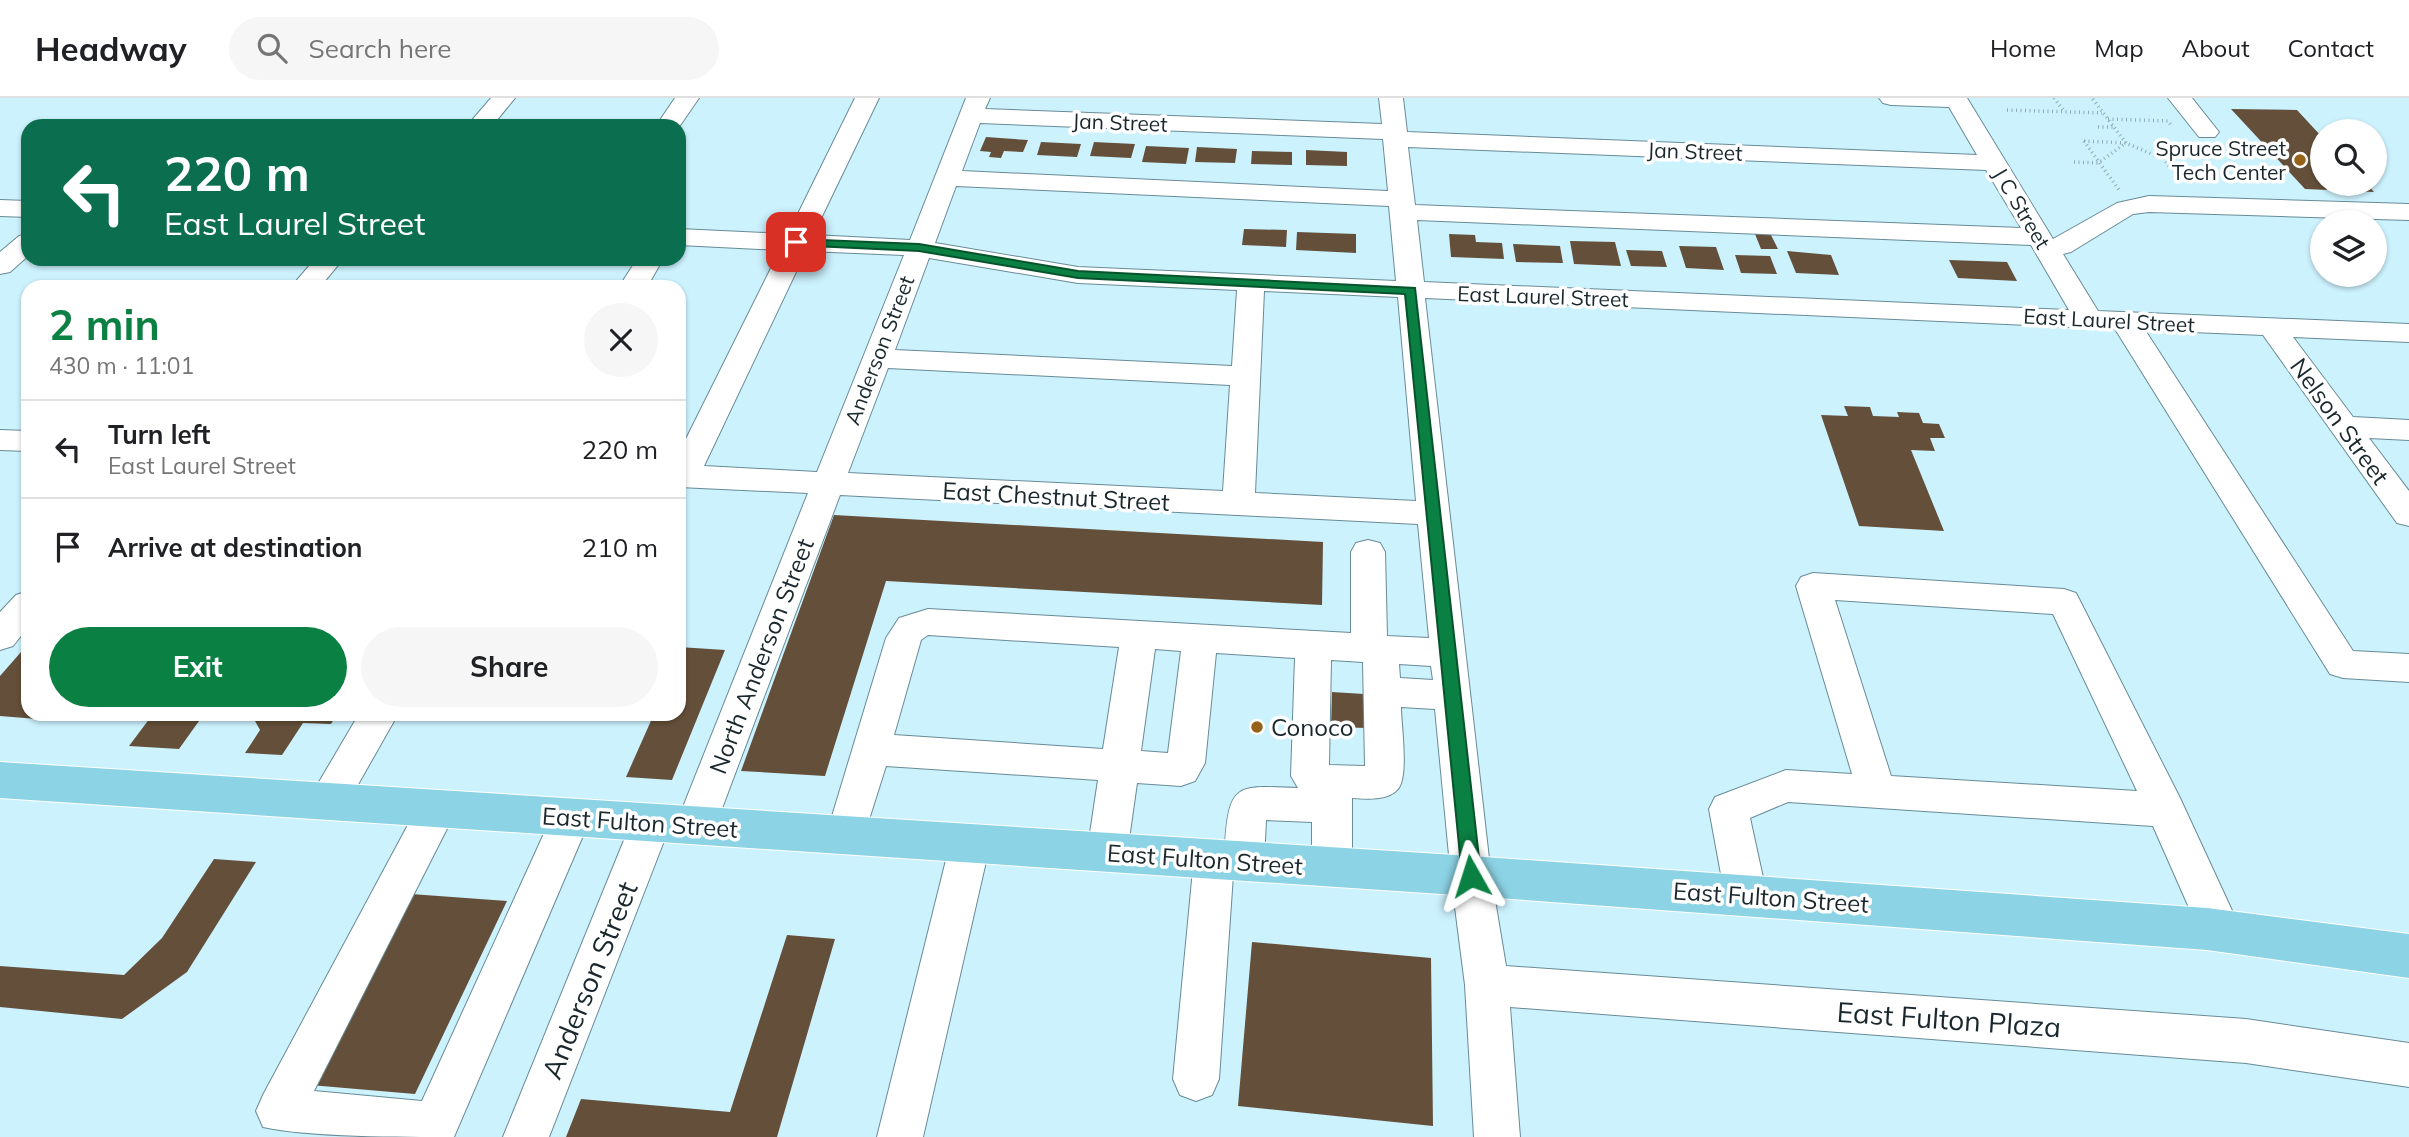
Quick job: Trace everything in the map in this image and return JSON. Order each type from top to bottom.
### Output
[{"type":"main road","name":"East Fulton Street","points":[[0,780],[328,799],[695,827],[1471,876],[2220,930],[2409,956]]},
{"type":"street","points":[[485,119],[503,98]]},
{"type":"street","points":[[673,119],[687,98]]},
{"type":"street","points":[[686,467],[867,98]]},
{"type":"street","points":[[1391,98],[1471,876],[1487,985],[1497,1137]]},
{"type":"street","points":[[1891,98],[1956,99]]},
{"type":"street","points":[[2180,98],[2207,132]]},
{"type":"street","name":"J C Street","points":[[1956,99],[2089,319]]},
{"type":"street","name":"Jan Street","points":[[974,107],[1395,136],[1994,163]]},
{"type":"street","name":"Anderson Street","points":[[827,485],[974,107]]},
{"type":"street","points":[[946,178],[2042,242],[2062,246],[2126,208],[2150,204],[2409,212]]},
{"type":"street","points":[[0,208],[21,209]]},
{"type":"street","name":"East Laurel Street","points":[[686,237],[919,248],[1078,275],[2409,333]]},
{"type":"street","points":[[0,266],[21,248]]},
{"type":"street","points":[[311,280],[324,266]]},
{"type":"street","points":[[1238,505],[1251,283]]},
{"type":"street","points":[[2124,320],[2343,664],[2409,668]]},
{"type":"street","name":"Nelson Street","points":[[2271,327],[2409,516]]},
{"type":"street","points":[[876,358],[1245,376]]},
{"type":"street","points":[[2344,427],[2409,430]]},
{"type":"street","points":[[0,440],[21,442]]},
{"type":"street","name":"East Chestnut Street","points":[[686,477],[1434,513]]},
{"type":"street","name":"North Anderson Street","points":[[695,827],[827,485]]},
{"type":"street","points":[[1196,1079],[1229,860],[1247,809],[1252,803],[1332,794],[1384,779],[1381,692],[1368,552]]},
{"type":"street","points":[[1877,792],[1813,586],[2064,602],[2166,810],[2220,930]]},
{"type":"street","points":[[0,597],[21,600]]},
{"type":"street","points":[[0,636],[21,610]]},
{"type":"street","points":[[846,836],[904,638],[911,627],[928,622],[1448,653]]},
{"type":"street","points":[[1107,853],[1139,635]]},
{"type":"street","points":[[872,749],[1181,770],[1185,767],[1199,638]]},
{"type":"street","points":[[1313,645],[1310,776],[1332,794],[1332,867]]},
{"type":"street","points":[[1381,692],[1452,695]]},
{"type":"street","points":[[328,799],[375,721]]},
{"type":"street","points":[[1746,896],[1729,809],[1786,786],[2166,810]]},
{"type":"street","points":[[438,807],[279,1111],[435,1126],[571,817]]},
{"type":"street","name":"Anderson Street","points":[[526,1137],[651,823]]},
{"type":"street","points":[[900,1137],[970,844]]},
{"type":"street","name":"East Fulton Plaza","points":[[1487,985],[2246,1041],[2409,1065]]},
{"type":"path","points":[[2054,98],[2064,111]]},
{"type":"path","points":[[2092,98],[2126,143]]},
{"type":"path","points":[[2007,110],[2103,113]]},
{"type":"path","points":[[2108,119],[2168,121],[2175,129]]},
{"type":"path","points":[[2098,127],[2114,127]]},
{"type":"path","points":[[2154,155],[2168,145],[2188,145],[2182,137]]},
{"type":"path","points":[[2122,194],[2084,141],[2126,143],[2162,158],[2171,169]]},
{"type":"path","points":[[2074,162],[2099,162],[2126,143]]},
{"type":"building","name":"Spruce Street Tech Center","points":[[2231,109],[2297,110],[2310,124],[2310,189],[2305,189]]},
{"type":"building","points":[[986,137],[1028,140],[1023,152],[1004,151],[1001,158],[989,157],[991,152],[980,151]]},
{"type":"building","points":[[1041,142],[1081,144],[1077,157],[1037,155]]},
{"type":"building","points":[[1094,142],[1135,144],[1131,158],[1090,156]]},
{"type":"building","points":[[1146,146],[1189,148],[1186,164],[1142,162]]},
{"type":"building","points":[[1197,147],[1237,149],[1235,163],[1195,162]]},
{"type":"building","points":[[1306,150],[1347,152],[1347,166],[1306,165]]},
{"type":"building","points":[[1252,151],[1292,152],[1292,165],[1251,164]]},
{"type":"building","points":[[1244,229],[1287,230],[1286,247],[1242,245]]},
{"type":"building","points":[[1297,232],[1356,234],[1356,253],[1296,250]]},
{"type":"building","points":[[1449,234],[1475,235],[1476,242],[1502,243],[1504,259],[1451,257]]},
{"type":"building","points":[[1755,234],[1771,235],[1778,249],[1761,249]]},
{"type":"building","points":[[1570,241],[1615,242],[1621,266],[1574,264]]},
{"type":"building","points":[[1513,244],[1560,246],[1563,263],[1516,262]]},
{"type":"building","points":[[1679,246],[1716,247],[1724,270],[1686,268]]},
{"type":"building","points":[[1626,250],[1662,251],[1667,267],[1631,266]]},
{"type":"building","points":[[1787,251],[1831,255],[1839,275],[1796,273]]},
{"type":"building","points":[[1735,255],[1770,256],[1777,274],[1741,273]]},
{"type":"building","points":[[1949,260],[2007,262],[2017,281],[1958,278]]},
{"type":"building","points":[[1844,406],[1870,407],[1873,416],[1899,417],[1897,412],[1919,413],[1923,423],[1939,424],[1945,438],[1930,438],[1935,451],[1911,450],[1944,531],[1859,526],[1821,415],[1848,416]]},
{"type":"building","points":[[834,515],[1323,542],[1322,605],[886,581],[825,776],[741,771]]},
{"type":"building","points":[[686,647],[725,650],[672,780],[626,777],[651,721],[686,721]]},
{"type":"building","points":[[21,652],[21,718],[0,716],[0,676]]},
{"type":"building","points":[[1332,692],[1364,694],[1367,728],[1331,727]]},
{"type":"building","points":[[148,721],[199,721],[179,749],[129,746]]},
{"type":"building","points":[[255,721],[333,721],[331,724],[303,723],[282,755],[245,753],[260,730]]},
{"type":"building","points":[[214,859],[256,862],[187,972],[122,1019],[0,1007],[0,966],[124,975],[162,938]]},
{"type":"building","points":[[411,894],[507,901],[415,1094],[310,1085]]},
{"type":"building","points":[[787,935],[835,939],[777,1137],[566,1137],[581,1099],[730,1112]]},
{"type":"building","points":[[1252,942],[1431,958],[1433,1126],[1238,1106]]},
{"type":"place","name":"Spruce Street Tech Center","points":[[2300,160]]},
{"type":"place","name":"Conoco","points":[[1257,727]]},
{"type":"route","points":[[796,242],[919,248],[1078,275],[1411,290],[1471,876]]}]
